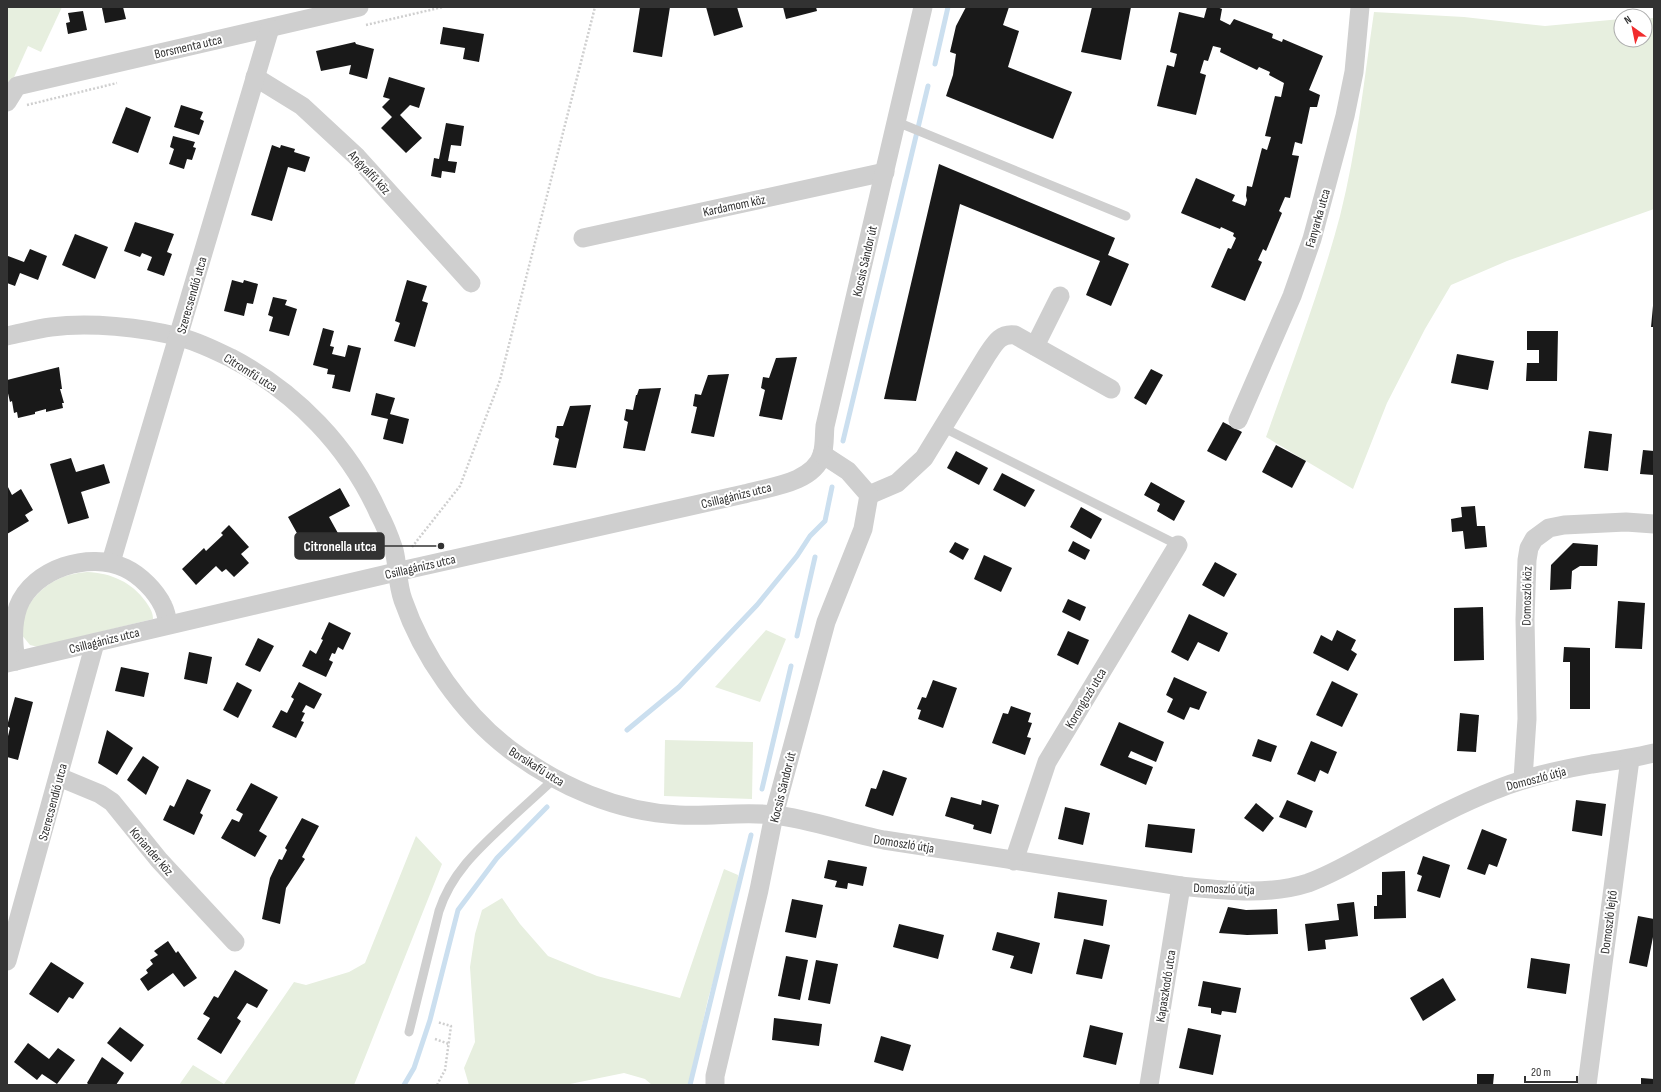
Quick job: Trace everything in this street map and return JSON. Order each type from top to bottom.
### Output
[{"type":"street","name":"Borsmenta utca","points":[[7,102],[17,86],[359,7]]},
{"type":"street","name":"Kocsis Sándor út","points":[[822,454],[825,426],[885,172],[903,125],[924,7]]},
{"type":"street","name":"Fanyarka utca","points":[[1238,420],[1292,296],[1312,239],[1345,116],[1354,72],[1360,7]]},
{"type":"street","name":"Szerecsendió utca","points":[[111,562],[270,28]]},
{"type":"street","name":"Angyalfű köz","points":[[255,77],[302,106],[357,157],[471,283]]},
{"type":"street","name":"Kardamom köz","points":[[583,238],[885,172]]},
{"type":"street","points":[[1035,346],[1060,296]]},
{"type":"street","name":"Citromfű utca","points":[[7,336],[53,327],[102,325],[178,336],[219,352],[259,374],[294,400],[322,426],[348,461],[371,496],[394,552],[396,572]]},
{"type":"street","points":[[822,454],[848,471],[869,495],[897,483],[924,458],[997,340],[1008,334],[1015,335],[1111,389]]},
{"type":"street","name":"Csillagánizs utca","points":[[11,662],[95,643],[168,624],[744,494],[801,478],[813,469],[822,454]]},
{"type":"street","name":"Kocsis Sándor út","points":[[715,1085],[715,1076],[759,890],[774,815],[826,622],[863,529],[869,495]]},
{"type":"street","name":"Domoszló köz","points":[[1523,779],[1527,719],[1525,618],[1527,560],[1534,539],[1549,528],[1564,525],[1626,522],[1654,524]]},
{"type":"street","name":"Korongozó utca","points":[[1014,860],[1047,762],[1178,545]]},
{"type":"street","points":[[11,662],[14,624],[18,606],[26,592],[37,581],[52,571],[74,564],[111,562],[126,568],[152,590],[163,606],[168,624]]},
{"type":"street","name":"Borsikafű utca","points":[[396,572],[402,597],[411,620],[427,653],[442,676],[477,720],[495,738],[533,766],[578,791],[600,799],[648,811],[678,815],[774,815]]},
{"type":"street","name":"Szerecsendió utca","points":[[7,961],[14,915],[59,777],[95,643]]},
{"type":"street","name":"Domoszló útja","points":[[774,815],[877,839],[1181,886],[1216,890],[1279,889],[1307,883],[1333,872],[1457,806],[1523,779],[1586,765],[1630,759],[1654,753]]},
{"type":"street","name":"Domoszló lejtő","points":[[1587,1085],[1630,759]]},
{"type":"street","name":"Koriander köz","points":[[59,777],[100,794],[112,802],[159,860],[233,944]]},
{"type":"street","name":"Kapaszkodó utca","points":[[1149,1085],[1181,886]]},
{"type":"lane","points":[[903,125],[1126,216]]},
{"type":"lane","points":[[942,427],[1178,545]]},
{"type":"lane","points":[[409,1032],[444,895],[474,853],[554,779]]},
{"type":"path","points":[[410,548],[460,486],[500,380],[595,7]]},
{"type":"path","points":[[436,1085],[446,1070],[451,1026],[437,1022]]},
{"type":"path","points":[[435,1039],[449,1044]]},
{"type":"green space","points":[[7,7],[62,7],[41,52],[28,46],[7,93]]},
{"type":"green space","points":[[1374,12],[1464,17],[1545,26],[1613,20],[1613,48],[1653,48],[1654,18],[1654,209],[1507,261],[1451,285],[1425,329],[1387,403],[1353,489],[1266,437],[1315,300],[1340,216],[1356,140]]},
{"type":"green space","points":[[87,572],[104,574],[128,584],[146,602],[152,612],[153,619],[38,647],[30,645],[21,634],[22,617],[23,612],[36,595],[62,577]]},
{"type":"green space","points":[[766,630],[786,639],[760,702],[715,687]]},
{"type":"green space","points":[[665,740],[753,742],[752,799],[664,796]]},
{"type":"green space","points":[[416,836],[442,864],[354,1085],[179,1085],[193,1065],[224,1084],[294,982],[306,985],[349,972],[365,963]]},
{"type":"green space","points":[[724,869],[738,875],[737,900],[708,999],[689,1085],[652,1085],[645,1079],[624,1073],[570,1084],[469,1085],[464,1068],[475,1042],[470,967],[475,934],[482,910],[502,898],[520,924],[548,956],[597,976],[680,998]]},
{"type":"building","points":[[123,7],[126,19],[105,23],[102,8]]},
{"type":"building","points":[[640,7],[670,7],[662,57],[633,52]]},
{"type":"building","points":[[706,7],[737,7],[743,27],[714,36]]},
{"type":"building","points":[[783,7],[816,7],[817,11],[786,19]]},
{"type":"building","points":[[966,7],[1009,7],[1003,25],[1019,31],[1008,67],[1072,92],[1053,139],[946,96],[953,75],[956,54],[950,52],[956,26]]},
{"type":"building","points":[[1092,7],[1131,7],[1121,60],[1081,52]]},
{"type":"building","points":[[1207,7],[1217,7],[1222,9],[1220,20],[1230,25],[1234,19],[1273,34],[1272,38],[1282,42],[1283,39],[1323,56],[1309,90],[1320,95],[1317,107],[1310,107],[1302,144],[1295,142],[1292,155],[1299,156],[1290,198],[1285,197],[1279,211],[1282,213],[1266,251],[1263,249],[1258,260],[1262,262],[1245,301],[1211,287],[1228,248],[1231,249],[1236,238],[1233,236],[1234,233],[1221,227],[1220,229],[1181,213],[1196,178],[1235,195],[1232,201],[1245,206],[1247,200],[1247,186],[1252,187],[1262,148],[1267,150],[1271,137],[1265,136],[1275,96],[1281,97],[1284,83],[1269,75],[1270,72],[1259,67],[1257,70],[1220,52],[1221,48],[1213,46],[1208,61],[1204,60],[1200,73],[1206,75],[1196,115],[1157,106],[1167,65],[1174,67],[1177,54],[1170,52],[1179,12],[1204,18]]},
{"type":"building","points":[[83,11],[87,30],[68,34],[66,23],[70,22],[68,13]]},
{"type":"building","points":[[443,27],[484,34],[479,62],[463,59],[465,48],[440,44]]},
{"type":"building","points":[[355,42],[356,44],[374,49],[367,79],[349,74],[351,65],[321,71],[316,51]]},
{"type":"building","points":[[389,77],[425,88],[419,108],[410,105],[400,115],[422,138],[406,153],[381,128],[392,117],[382,107],[390,99],[383,97]]},
{"type":"building","points":[[181,105],[203,112],[200,119],[204,121],[199,135],[174,127]]},
{"type":"building","points":[[126,107],[151,117],[138,153],[112,143]]},
{"type":"building","points":[[446,123],[464,126],[461,146],[451,145],[448,161],[457,162],[455,173],[442,171],[441,178],[431,176],[434,158],[439,159]]},
{"type":"building","points":[[173,136],[195,142],[193,147],[196,148],[192,160],[187,159],[184,169],[169,164],[174,149],[170,147]]},
{"type":"building","points":[[272,145],[280,148],[281,145],[295,149],[294,152],[310,157],[305,172],[288,167],[272,221],[251,215]]},
{"type":"building","points":[[939,164],[1115,238],[1108,255],[1129,264],[1111,306],[1086,295],[1100,261],[960,204],[916,401],[884,399]]},
{"type":"building","points":[[135,222],[174,234],[167,252],[172,254],[164,276],[147,270],[152,257],[142,253],[140,257],[124,251]]},
{"type":"building","points":[[75,234],[108,247],[95,279],[62,265]]},
{"type":"building","points":[[30,249],[47,256],[38,280],[20,273],[15,286],[7,283],[8,256],[24,262]]},
{"type":"building","points":[[232,280],[243,283],[244,280],[258,284],[253,304],[247,303],[244,316],[224,311]]},
{"type":"building","points":[[407,280],[427,286],[422,301],[428,303],[415,347],[394,341],[400,323],[395,321]]},
{"type":"building","points":[[273,297],[287,300],[285,305],[297,309],[289,336],[269,331],[273,317],[268,315]]},
{"type":"building","points":[[1653,306],[1654,327],[1651,327]]},
{"type":"building","points":[[323,328],[334,331],[330,346],[334,347],[332,354],[345,357],[348,345],[361,348],[350,392],[332,388],[335,375],[327,374],[328,369],[313,365]]},
{"type":"building","points":[[1527,331],[1558,331],[1557,381],[1526,381],[1527,363],[1539,363],[1539,350],[1527,350]]},
{"type":"building","points":[[1457,354],[1494,361],[1488,390],[1451,383]]},
{"type":"building","points":[[797,357],[782,420],[759,416],[765,390],[761,388],[763,377],[769,378],[776,358]]},
{"type":"building","points":[[59,367],[62,389],[60,389],[64,403],[62,403],[63,408],[46,412],[46,409],[35,412],[35,414],[18,418],[17,412],[14,413],[12,401],[10,402],[7,389],[7,380]]},
{"type":"building","points":[[1151,369],[1163,375],[1146,405],[1134,398]]},
{"type":"building","points":[[729,374],[714,437],[691,433],[697,407],[693,406],[695,394],[701,395],[708,375]]},
{"type":"building","points":[[661,388],[645,451],[623,448],[628,422],[624,420],[626,409],[633,410],[636,395],[639,389]]},
{"type":"building","points":[[376,393],[395,398],[390,414],[409,419],[403,444],[383,439],[388,419],[371,415]]},
{"type":"building","points":[[591,405],[576,468],[553,465],[559,439],[555,437],[557,426],[563,426],[570,406]]},
{"type":"building","points":[[1223,422],[1242,432],[1226,461],[1207,451]]},
{"type":"building","points":[[1589,431],[1612,434],[1608,471],[1584,468]]},
{"type":"building","points":[[1276,445],[1306,461],[1292,488],[1262,472]]},
{"type":"building","points":[[1643,450],[1654,451],[1654,475],[1640,474]]},
{"type":"building","points":[[956,451],[988,468],[979,485],[947,468]]},
{"type":"building","points":[[71,458],[76,472],[104,464],[110,483],[81,492],[89,518],[68,524],[50,464]]},
{"type":"building","points":[[1002,473],[1035,490],[1025,507],[993,490]]},
{"type":"building","points":[[1151,482],[1185,501],[1174,521],[1157,511],[1160,504],[1144,495]]},
{"type":"building","points":[[7,485],[12,495],[21,489],[33,510],[25,515],[29,521],[7,534]]},
{"type":"building","points":[[340,488],[350,506],[329,517],[339,535],[308,553],[288,517]]},
{"type":"building","points":[[1475,506],[1477,526],[1485,526],[1487,547],[1465,549],[1463,531],[1452,532],[1451,519],[1462,517],[1461,507]]},
{"type":"building","points":[[1081,507],[1102,519],[1091,539],[1070,527]]},
{"type":"building","points":[[229,525],[249,547],[241,554],[249,563],[234,577],[226,569],[222,572],[216,566],[196,585],[182,569],[204,548],[206,551],[223,535],[221,533]]},
{"type":"building","points":[[1073,541],[1090,550],[1085,560],[1068,551]]},
{"type":"building","points":[[955,542],[969,549],[963,560],[949,552]]},
{"type":"building","points":[[1573,543],[1598,545],[1597,566],[1580,566],[1572,571],[1571,589],[1550,590],[1551,565]]},
{"type":"building","points":[[984,555],[1012,568],[1001,592],[974,579]]},
{"type":"building","points":[[1215,562],[1237,574],[1224,597],[1202,585]]},
{"type":"building","points":[[1068,599],[1086,607],[1080,621],[1062,612]]},
{"type":"building","points":[[1618,601],[1645,603],[1642,649],[1615,648]]},
{"type":"building","points":[[1483,607],[1484,660],[1454,661],[1454,608]]},
{"type":"building","points":[[1189,614],[1228,633],[1219,652],[1198,642],[1188,661],[1171,652]]},
{"type":"building","points":[[329,622],[351,633],[343,650],[338,647],[335,654],[332,653],[329,660],[333,662],[326,677],[302,666],[310,650],[316,654],[323,640],[321,639]]},
{"type":"building","points":[[1337,630],[1356,640],[1351,650],[1357,654],[1348,671],[1313,653],[1321,635],[1332,641]]},
{"type":"building","points":[[1068,631],[1089,640],[1078,665],[1057,655]]},
{"type":"building","points":[[258,638],[274,646],[260,672],[245,665]]},
{"type":"building","points":[[1564,647],[1590,648],[1590,709],[1570,709],[1570,662],[1563,662]]},
{"type":"building","points":[[189,652],[212,657],[207,684],[184,679]]},
{"type":"building","points":[[121,667],[149,673],[144,697],[115,691]]},
{"type":"building","points":[[1174,677],[1207,692],[1199,710],[1190,707],[1184,720],[1167,712],[1173,699],[1166,695]]},
{"type":"building","points":[[933,680],[957,688],[943,728],[918,719],[921,710],[917,709],[922,697],[926,698]]},
{"type":"building","points":[[1332,681],[1358,694],[1342,727],[1316,715]]},
{"type":"building","points":[[237,682],[252,690],[238,718],[223,710]]},
{"type":"building","points":[[299,682],[322,694],[314,709],[306,705],[302,712],[305,713],[301,721],[304,722],[296,738],[272,727],[281,710],[287,713],[294,699],[291,697]]},
{"type":"building","points":[[15,697],[33,702],[18,760],[7,757],[7,740],[10,728],[7,726]]},
{"type":"building","points":[[1011,706],[1031,713],[1028,722],[1032,723],[1027,737],[1031,738],[1025,755],[992,743],[1003,713],[1008,714]]},
{"type":"building","points":[[1460,713],[1479,715],[1476,752],[1457,751]]},
{"type":"building","points":[[1119,722],[1164,742],[1156,762],[1131,751],[1128,757],[1153,767],[1146,785],[1100,765]]},
{"type":"building","points":[[107,730],[133,748],[117,775],[98,763]]},
{"type":"building","points":[[1258,739],[1277,746],[1271,762],[1252,756]]},
{"type":"building","points":[[1311,741],[1337,752],[1328,774],[1320,770],[1315,782],[1297,774]]},
{"type":"building","points":[[143,756],[159,767],[146,795],[127,780]]},
{"type":"building","points":[[883,770],[907,778],[893,816],[865,806],[871,788],[876,789]]},
{"type":"building","points":[[187,779],[211,790],[200,813],[203,815],[194,835],[163,820],[170,805],[174,807]]},
{"type":"building","points":[[251,783],[278,797],[259,831],[267,836],[255,857],[221,838],[232,819],[239,822],[243,814],[236,810]]},
{"type":"building","points":[[951,797],[981,805],[982,800],[999,805],[991,834],[973,829],[974,825],[945,816]]},
{"type":"building","points":[[1287,800],[1313,811],[1306,828],[1279,817]]},
{"type":"building","points":[[1576,800],[1606,804],[1602,836],[1572,831]]},
{"type":"building","points":[[1256,803],[1274,818],[1263,832],[1244,818]]},
{"type":"building","points":[[1065,807],[1090,813],[1083,845],[1058,839]]},
{"type":"building","points":[[302,818],[319,826],[302,857],[305,859],[286,888],[280,924],[262,919],[270,878],[279,859],[282,860],[287,850],[285,848]]},
{"type":"building","points":[[1148,824],[1195,829],[1192,853],[1145,847]]},
{"type":"building","points":[[1482,829],[1507,839],[1497,867],[1489,864],[1485,875],[1467,869]]},
{"type":"building","points":[[1423,856],[1450,865],[1440,898],[1417,891],[1422,876],[1417,874]]},
{"type":"building","points":[[828,860],[867,867],[863,886],[848,883],[847,889],[835,887],[837,881],[824,878]]},
{"type":"building","points":[[1405,871],[1406,918],[1374,919],[1374,906],[1377,906],[1377,895],[1382,895],[1382,872]]},
{"type":"building","points":[[1058,892],[1107,900],[1103,926],[1054,918]]},
{"type":"building","points":[[792,899],[823,905],[816,938],[785,932]]},
{"type":"building","points":[[1354,902],[1358,936],[1325,940],[1326,949],[1308,951],[1305,924],[1339,920],[1337,904]]},
{"type":"building","points":[[1228,907],[1246,910],[1277,909],[1278,934],[1247,935],[1219,933]]},
{"type":"building","points":[[1638,916],[1654,919],[1654,932],[1647,967],[1629,963]]},
{"type":"building","points":[[899,924],[944,935],[938,959],[893,947]]},
{"type":"building","points":[[997,932],[1040,943],[1032,974],[1010,968],[1014,956],[992,950]]},
{"type":"building","points":[[1084,939],[1110,945],[1102,979],[1076,974]]},
{"type":"building","points":[[168,941],[176,953],[178,951],[197,978],[184,987],[173,973],[148,991],[140,979],[148,973],[146,970],[153,964],[150,960],[158,955],[154,951]]},
{"type":"building","points":[[786,956],[808,960],[800,1000],[778,996]]},
{"type":"building","points":[[1531,958],[1570,964],[1566,994],[1527,988]]},
{"type":"building","points":[[816,960],[838,964],[830,1004],[808,1000]]},
{"type":"building","points":[[51,962],[84,983],[73,999],[69,997],[58,1013],[29,994]]},
{"type":"building","points":[[235,970],[268,990],[257,1008],[247,1003],[237,1018],[241,1021],[221,1054],[197,1039],[210,1018],[203,1014],[214,996],[218,998]]},
{"type":"building","points":[[1443,978],[1456,1000],[1423,1021],[1410,998]]},
{"type":"building","points":[[1203,981],[1241,988],[1236,1013],[1222,1011],[1221,1015],[1211,1013],[1211,1008],[1198,1006]]},
{"type":"building","points":[[774,1018],[822,1024],[819,1046],[772,1040]]},
{"type":"building","points":[[1090,1025],[1123,1033],[1116,1065],[1083,1057]]},
{"type":"building","points":[[120,1027],[144,1045],[131,1062],[107,1043]]},
{"type":"building","points":[[1188,1028],[1221,1035],[1213,1075],[1179,1068]]},
{"type":"building","points":[[881,1036],[911,1045],[903,1071],[874,1062]]},
{"type":"building","points":[[28,1043],[49,1059],[58,1048],[75,1060],[57,1084],[42,1074],[37,1080],[14,1062]]},
{"type":"building","points":[[102,1057],[124,1073],[116,1085],[89,1085],[87,1083]]},
{"type":"building","points":[[1477,1074],[1494,1074],[1493,1085],[1477,1085]]},
{"type":"building","points":[[1641,1078],[1654,1079],[1654,1085],[1641,1085]]},
{"type":"waterway","points":[[935,64],[948,7]]},
{"type":"waterway","points":[[843,441],[928,86]]},
{"type":"waterway","points":[[627,730],[679,687],[757,605],[797,556],[810,536],[825,521],[832,487]]},
{"type":"waterway","points":[[797,636],[815,557]]},
{"type":"waterway","points":[[762,789],[791,666]]},
{"type":"waterway","points":[[404,1085],[414,1068],[430,1020],[458,910],[497,858],[547,807]]},
{"type":"waterway","points":[[690,1085],[751,835]]},
{"type":"place","name":"Citronella utca","points":[[441,546]]}]
